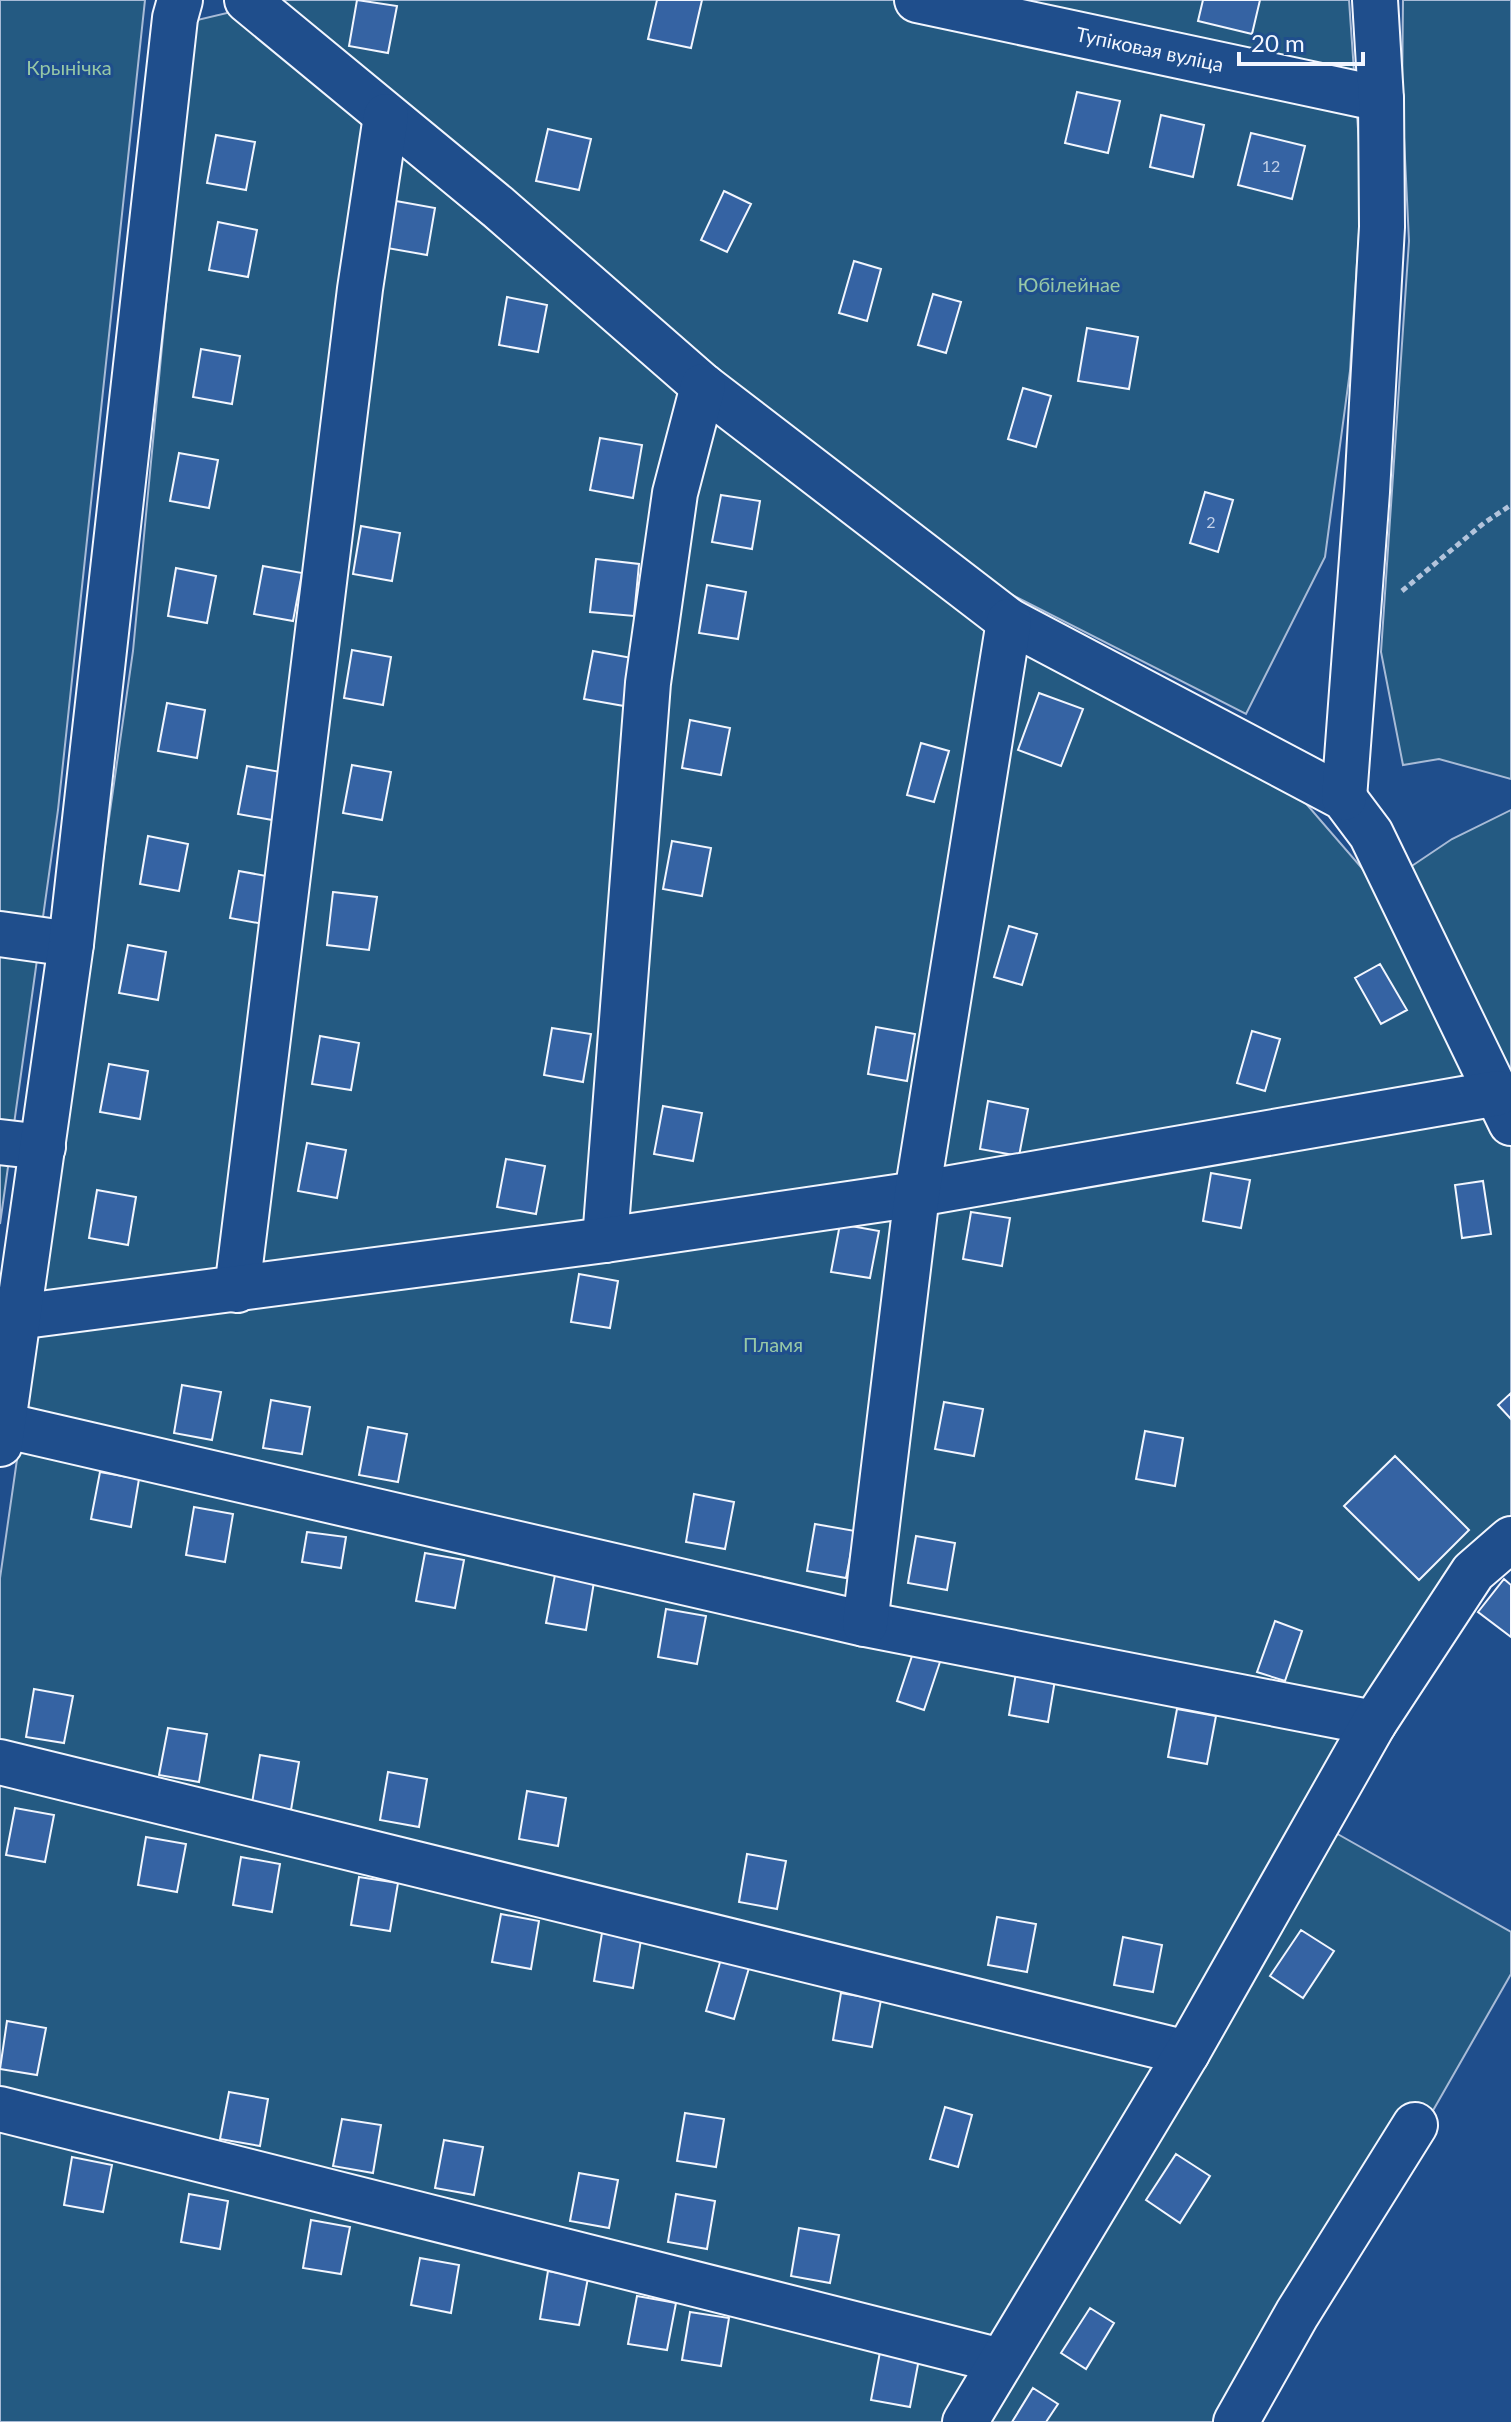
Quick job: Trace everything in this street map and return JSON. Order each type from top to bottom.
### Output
[{"type":"street","points":[[180,0],[170,65],[71,944],[43,1147],[8,1320],[2,1434],[865,1624],[1374,1723]]},
{"type":"street","points":[[8,1320],[605,1240],[1504,1108],[1371,834],[1344,798],[1009,621],[703,386],[498,207],[247,0]]},
{"type":"street","name":"Тупіковая вуліца","points":[[917,0],[1381,99]]},
{"type":"street","points":[[1344,798],[1362,568],[1382,227],[1381,99],[1375,0]]},
{"type":"street","points":[[237,1290],[360,289],[386,116]]},
{"type":"street","points":[[605,1240],[648,683],[675,493],[703,386]]},
{"type":"street","points":[[865,1624],[917,1194],[1009,621]]},
{"type":"street","points":[[0,934],[71,944]]},
{"type":"street","points":[[0,1142],[43,1147]]},
{"type":"street","points":[[965,2422],[1187,2053],[1374,1723],[1473,1572],[1511,1539]]},
{"type":"street","points":[[0,1762],[1187,2053]]},
{"type":"street","points":[[0,2109],[1001,2361]]},
{"type":"street","points":[[1236,2422],[1297,2314],[1415,2125]]},
{"type":"path","points":[[1397,595],[1484,523],[1511,505]]},
{"type":"green space","name":"Крынічка","points":[[0,0],[145,0],[58,810],[0,1224]]},
{"type":"green space","name":"Юбілейнае","points":[[274,0],[1349,0],[1362,186],[1350,371],[1325,557],[1246,714],[985,581],[698,356]]},
{"type":"green space","points":[[1403,0],[1511,0],[1511,779],[1439,759],[1403,765],[1381,652],[1409,241],[1402,96]]},
{"type":"green space","name":"Пламя","points":[[231,12],[685,395],[1303,800],[1379,888],[1452,839],[1511,810],[1511,1557],[1496,1568],[1334,1832],[1511,1932],[1511,1974],[1255,2422],[0,2422],[0,1578],[133,651],[193,21]]},
{"type":"building","points":[[357,0],[397,6],[388,53],[349,46]]},
{"type":"building","points":[[657,0],[702,0],[691,48],[648,39]]},
{"type":"building","points":[[1203,0],[1260,0],[1252,34],[1198,21]]},
{"type":"building","points":[[1077,92],[1120,101],[1108,153],[1065,143]]},
{"type":"building","points":[[1161,115],[1204,125],[1193,177],[1150,167]]},
{"type":"building","points":[[548,129],[591,139],[579,190],[536,181]]},
{"type":"building","points":[[1251,133],[1305,146],[1292,199],[1238,185]]},
{"type":"building","points":[[216,135],[255,142],[246,190],[207,183]]},
{"type":"building","points":[[724,191],[751,204],[727,252],[701,240]]},
{"type":"building","points":[[396,201],[435,208],[427,255],[387,248]]},
{"type":"building","points":[[218,222],[257,230],[248,277],[209,270]]},
{"type":"building","points":[[854,261],[881,269],[867,321],[839,313]]},
{"type":"building","points":[[933,294],[961,302],[946,353],[918,345]]},
{"type":"building","points":[[507,297],[547,305],[538,352],[499,345]]},
{"type":"building","points":[[1087,328],[1138,337],[1129,389],[1078,381]]},
{"type":"building","points":[[201,349],[240,356],[232,404],[193,397]]},
{"type":"building","points":[[1023,388],[1051,396],[1036,447],[1008,439]]},
{"type":"building","points":[[600,438],[642,445],[633,498],[590,490]]},
{"type":"building","points":[[179,453],[218,460],[209,508],[170,501]]},
{"type":"building","points":[[1205,492],[1233,500],[1218,552],[1190,543]]},
{"type":"building","points":[[721,495],[760,501],[752,549],[712,542]]},
{"type":"building","points":[[361,526],[400,533],[392,581],[353,574]]},
{"type":"building","points":[[596,559],[639,564],[634,616],[590,612]]},
{"type":"building","points":[[263,566],[302,573],[293,621],[254,614]]},
{"type":"building","points":[[176,568],[216,576],[207,623],[168,616]]},
{"type":"building","points":[[707,585],[746,592],[738,639],[699,633]]},
{"type":"building","points":[[352,650],[391,657],[383,705],[344,698]]},
{"type":"building","points":[[593,651],[632,658],[624,706],[584,699]]},
{"type":"building","points":[[1039,693],[1083,709],[1061,766],[1018,750]]},
{"type":"building","points":[[167,703],[205,710],[197,758],[158,751]]},
{"type":"building","points":[[690,720],[730,728],[721,775],[682,768]]},
{"type":"building","points":[[921,743],[949,751],[934,802],[907,795]]},
{"type":"building","points":[[352,765],[391,772],[382,820],[343,813]]},
{"type":"building","points":[[247,766],[286,773],[278,821],[238,814]]},
{"type":"building","points":[[148,836],[188,844],[179,891],[140,884]]},
{"type":"building","points":[[672,841],[711,848],[702,896],[663,889]]},
{"type":"building","points":[[239,871],[277,878],[269,925],[230,918]]},
{"type":"building","points":[[333,892],[377,897],[369,950],[327,945]]},
{"type":"building","points":[[1009,926],[1037,934],[1022,985],[994,977]]},
{"type":"building","points":[[128,945],[166,952],[158,1000],[119,993]]},
{"type":"building","points":[[1380,964],[1407,1010],[1381,1024],[1355,978]]},
{"type":"building","points":[[876,1027],[915,1034],[907,1081],[868,1074]]},
{"type":"building","points":[[552,1028],[591,1034],[583,1082],[544,1075]]},
{"type":"building","points":[[1252,1031],[1280,1039],[1265,1091],[1237,1083]]},
{"type":"building","points":[[320,1036],[359,1043],[351,1090],[312,1084]]},
{"type":"building","points":[[109,1064],[148,1071],[140,1119],[100,1112]]},
{"type":"building","points":[[988,1101],[1028,1109],[1019,1156],[980,1149]]},
{"type":"building","points":[[663,1106],[702,1113],[693,1161],[654,1154]]},
{"type":"building","points":[[307,1143],[346,1150],[337,1198],[298,1191]]},
{"type":"building","points":[[506,1159],[545,1166],[536,1214],[497,1207]]},
{"type":"building","points":[[1211,1173],[1250,1180],[1241,1228],[1203,1221]]},
{"type":"building","points":[[1483,1181],[1491,1234],[1462,1238],[1455,1185]]},
{"type":"building","points":[[97,1190],[136,1197],[128,1245],[89,1238]]},
{"type":"building","points":[[971,1212],[1010,1218],[1002,1266],[963,1259]]},
{"type":"building","points":[[840,1224],[879,1231],[870,1278],[831,1272]]},
{"type":"building","points":[[579,1274],[618,1281],[610,1328],[571,1322]]},
{"type":"building","points":[[182,1385],[221,1392],[212,1440],[174,1433]]},
{"type":"building","points":[[1511,1393],[1511,1419],[1498,1405]]},
{"type":"building","points":[[271,1400],[310,1407],[302,1454],[263,1448]]},
{"type":"building","points":[[944,1402],[983,1409],[974,1456],[935,1449]]},
{"type":"building","points":[[368,1427],[407,1434],[398,1482],[359,1475]]},
{"type":"building","points":[[1145,1431],[1183,1438],[1175,1486],[1136,1479]]},
{"type":"building","points":[[1395,1456],[1469,1530],[1419,1580],[1344,1506]]},
{"type":"building","points":[[100,1472],[139,1479],[131,1527],[91,1519]]},
{"type":"building","points":[[694,1494],[734,1502],[725,1549],[686,1542]]},
{"type":"building","points":[[194,1507],[233,1514],[225,1562],[186,1555]]},
{"type":"building","points":[[815,1524],[855,1531],[846,1578],[807,1571]]},
{"type":"building","points":[[307,1532],[346,1537],[341,1568],[302,1562]]},
{"type":"building","points":[[916,1536],[955,1543],[947,1590],[908,1583]]},
{"type":"building","points":[[425,1553],[464,1560],[455,1608],[416,1601]]},
{"type":"building","points":[[555,1575],[594,1582],[586,1630],[546,1623]]},
{"type":"building","points":[[1504,1579],[1511,1585],[1511,1637],[1478,1612]]},
{"type":"building","points":[[666,1609],[706,1616],[697,1664],[658,1657]]},
{"type":"building","points":[[1275,1621],[1302,1631],[1285,1681],[1257,1672]]},
{"type":"building","points":[[914,1650],[941,1659],[924,1710],[897,1701]]},
{"type":"building","points":[[1017,1667],[1056,1674],[1048,1722],[1009,1715]]},
{"type":"building","points":[[34,1689],[73,1696],[64,1743],[26,1737]]},
{"type":"building","points":[[1177,1709],[1216,1716],[1207,1764],[1168,1757]]},
{"type":"building","points":[[168,1728],[207,1734],[199,1782],[159,1775]]},
{"type":"building","points":[[260,1755],[299,1762],[291,1810],[252,1803]]},
{"type":"building","points":[[388,1772],[427,1779],[419,1827],[380,1820]]},
{"type":"building","points":[[527,1791],[566,1798],[558,1846],[519,1839]]},
{"type":"building","points":[[15,1808],[54,1815],[45,1862],[6,1855]]},
{"type":"building","points":[[146,1837],[186,1844],[177,1892],[138,1885]]},
{"type":"building","points":[[747,1854],[786,1861],[777,1909],[739,1902]]},
{"type":"building","points":[[241,1857],[280,1864],[272,1912],[233,1905]]},
{"type":"building","points":[[359,1877],[398,1883],[390,1931],[351,1925]]},
{"type":"building","points":[[501,1914],[539,1921],[531,1969],[492,1962]]},
{"type":"building","points":[[997,1917],[1036,1924],[1027,1972],[988,1965]]},
{"type":"building","points":[[1301,1930],[1334,1951],[1303,1998],[1270,1976]]},
{"type":"building","points":[[602,1933],[641,1940],[633,1988],[594,1981]]},
{"type":"building","points":[[1123,1937],[1162,1945],[1153,1992],[1114,1985]]},
{"type":"building","points":[[721,1959],[749,1968],[734,2019],[706,2011]]},
{"type":"building","points":[[841,1993],[881,2000],[872,2047],[833,2040]]},
{"type":"building","points":[[7,2021],[46,2028],[37,2075],[0,2069]]},
{"type":"building","points":[[229,2092],[268,2099],[260,2146],[220,2139]]},
{"type":"building","points":[[945,2107],[972,2115],[958,2167],[930,2159]]},
{"type":"building","points":[[685,2113],[724,2119],[716,2167],[677,2161]]},
{"type":"building","points":[[342,2119],[381,2125],[373,2173],[333,2166]]},
{"type":"building","points":[[444,2140],[483,2147],[474,2195],[435,2188]]},
{"type":"building","points":[[1176,2154],[1210,2176],[1180,2223],[1146,2200]]},
{"type":"building","points":[[72,2157],[112,2165],[103,2212],[64,2205]]},
{"type":"building","points":[[579,2173],[618,2180],[609,2228],[570,2221]]},
{"type":"building","points":[[189,2194],[228,2201],[220,2249],[181,2242]]},
{"type":"building","points":[[676,2194],[715,2201],[707,2249],[668,2242]]},
{"type":"building","points":[[311,2220],[350,2227],[341,2274],[303,2268]]},
{"type":"building","points":[[799,2228],[839,2235],[830,2283],[791,2276]]},
{"type":"building","points":[[420,2258],[459,2265],[451,2313],[411,2305]]},
{"type":"building","points":[[548,2271],[588,2278],[579,2325],[540,2319]]},
{"type":"building","points":[[637,2296],[676,2303],[667,2350],[628,2344]]},
{"type":"building","points":[[1090,2308],[1114,2323],[1086,2369],[1061,2353]]},
{"type":"building","points":[[690,2312],[729,2318],[721,2366],[682,2360]]},
{"type":"building","points":[[880,2352],[919,2359],[910,2407],[871,2400]]},
{"type":"building","points":[[1033,2388],[1058,2404],[1046,2422],[1012,2422]]}]
